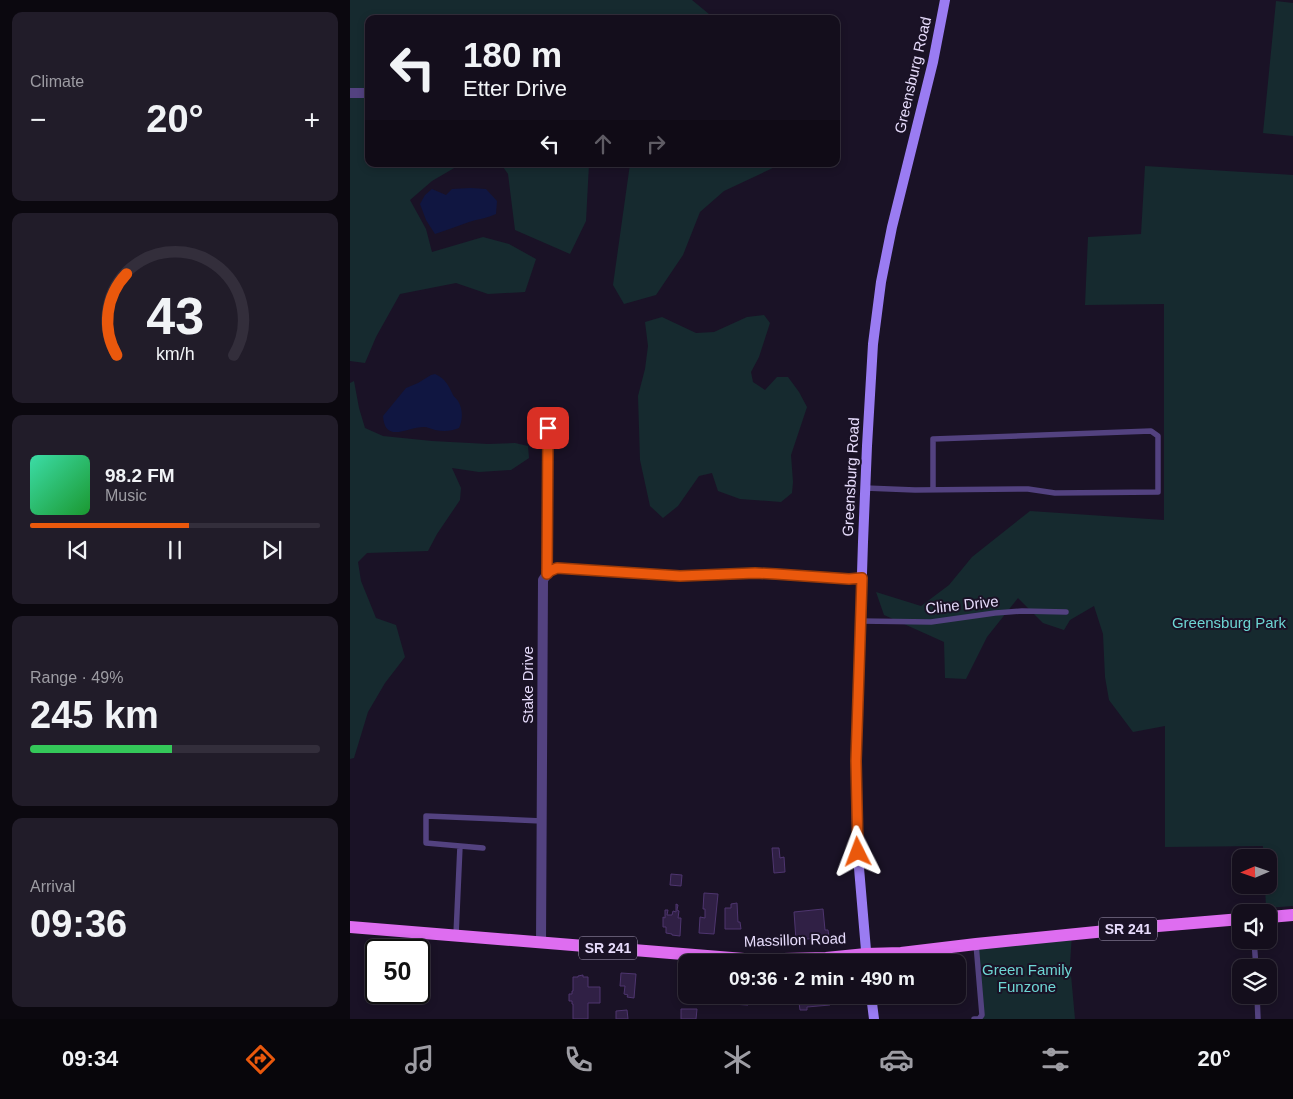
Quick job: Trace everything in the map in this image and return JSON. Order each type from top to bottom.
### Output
[{"type":"main road","name":"Greensburg Road","points":[[866,954],[859,877],[857,752],[865,488],[873,344],[881,282],[892,227],[945,0]]},
{"type":"main road","points":[[1277,916],[1293,915]]},
{"type":"main road","name":"Massillon Road","points":[[894,954],[1146,927],[1232,921]]},
{"type":"main road","name":"Massillon Road","points":[[350,927],[681,954]]},
{"type":"main road","points":[[872,1004],[874,1019]]},
{"type":"street","points":[[350,93],[365,93]]},
{"type":"street","name":"Stake Drive","points":[[541,943],[544,580],[547,574],[548,428]]},
{"type":"street","points":[[547,574],[557,568],[680,576],[755,573],[842,579],[862,578]]},
{"type":"lane","points":[[865,488],[933,490],[1028,489],[1055,493],[1158,492],[1158,436],[1151,431],[933,439],[933,490]]},
{"type":"lane","name":"Cline Drive","points":[[860,622],[931,622],[995,613],[1022,611],[1066,612]]},
{"type":"lane","points":[[483,848],[426,844],[426,816],[542,821]]},
{"type":"lane","points":[[456,935],[460,846]]},
{"type":"lane","points":[[974,1019],[979,1019],[982,1015],[976,944]]},
{"type":"lane","points":[[1257,1004],[1258,1019]]},
{"type":"green space","points":[[350,0],[692,0],[710,15],[365,15],[365,167],[456,167],[432,181],[410,200],[426,229],[432,252],[483,237],[509,244],[536,259],[525,292],[488,294],[456,283],[400,294],[376,337],[365,363],[350,361]]},
{"type":"green space","points":[[1276,1],[1293,3],[1293,136],[1263,133]]},
{"type":"green space","name":"Greensburg Park","points":[[1145,166],[1293,175],[1293,906],[1277,907],[1277,904],[1266,904],[1265,894],[1278,894],[1278,849],[1263,849],[1263,846],[1165,847],[1165,726],[1133,732],[1109,700],[1105,677],[1103,634],[1094,606],[1070,620],[1064,630],[1043,623],[1018,598],[987,637],[966,679],[945,678],[944,642],[884,615],[876,592],[921,606],[949,585],[972,557],[1030,511],[1164,520],[1164,304],[1085,305],[1088,237],[1141,234]]},
{"type":"green space","points":[[503,167],[589,167],[586,221],[570,254],[515,230],[508,174]]},
{"type":"green space","points":[[630,167],[775,167],[724,191],[700,212],[683,255],[656,295],[624,304],[613,285]]},
{"type":"green space","points":[[764,315],[770,323],[759,357],[751,372],[753,382],[765,390],[777,377],[788,377],[807,407],[791,455],[792,493],[781,502],[740,499],[718,491],[712,473],[699,476],[678,506],[663,518],[650,506],[640,460],[638,396],[645,369],[648,346],[645,322],[662,317],[696,333],[714,332],[747,317]]},
{"type":"green space","points":[[354,381],[365,428],[383,436],[488,444],[515,443],[528,446],[529,458],[511,470],[479,472],[452,468],[461,488],[460,500],[428,551],[367,553],[358,562],[361,581],[376,618],[396,625],[405,657],[385,683],[368,712],[354,758],[350,759],[350,383]]},
{"type":"green space","name":"Green Family Funzone","points":[[1072,934],[1070,964],[1075,1019],[974,1019],[982,1015],[976,944]]},
{"type":"shaded area","points":[[432,189],[446,195],[452,189],[486,189],[497,201],[496,214],[435,234],[426,220],[420,204],[425,195]]},
{"type":"shaded area","points":[[435,374],[446,383],[460,404],[462,414],[459,428],[445,431],[424,427],[398,432],[388,430],[383,416],[406,388]]},
{"type":"building","points":[[772,848],[779,848],[780,858],[784,857],[785,872],[774,873]]},
{"type":"building","points":[[671,874],[682,875],[681,886],[670,885]]},
{"type":"building","points":[[704,893],[718,894],[714,934],[699,933],[700,917],[705,918],[705,909],[703,909]]},
{"type":"building","points":[[737,903],[738,922],[740,922],[741,929],[725,929],[725,908],[731,908],[731,904]]},
{"type":"building","points":[[676,904],[679,911],[678,918],[681,918],[680,936],[666,933],[666,927],[663,927],[665,910],[668,910],[667,915],[672,915],[673,911],[676,912]]},
{"type":"building","points":[[823,909],[825,930],[828,930],[829,937],[796,940],[794,912]]},
{"type":"building","points":[[621,973],[636,974],[634,998],[627,997],[628,995],[624,994],[625,986],[620,986]]},
{"type":"building","points":[[583,975],[583,977],[588,977],[588,987],[600,987],[600,1003],[588,1003],[588,1019],[573,1019],[573,1004],[572,1001],[569,1001],[569,994],[572,994],[573,991],[573,977]]},
{"type":"building","points":[[799,1004],[830,1004],[807,1007],[807,1010],[800,1010]]},
{"type":"building","points":[[681,1009],[697,1009],[696,1019],[681,1019]]},
{"type":"building","points":[[627,1010],[628,1019],[616,1019],[616,1011]]},
{"type":"route","points":[[548,428],[547,574],[557,568],[680,576],[755,573],[835,579],[862,578],[856,761],[858,852]]}]
